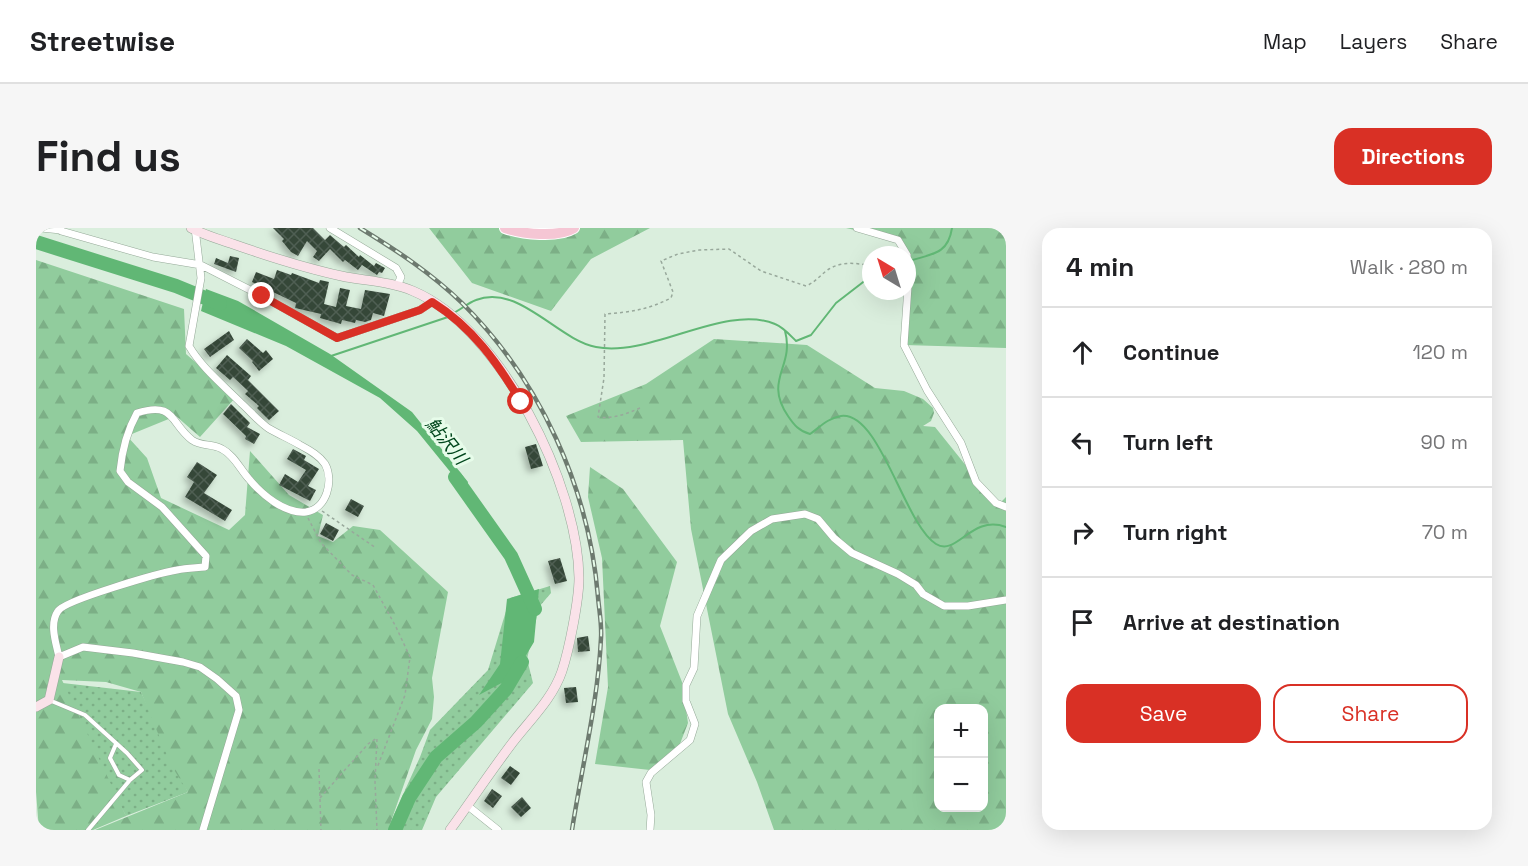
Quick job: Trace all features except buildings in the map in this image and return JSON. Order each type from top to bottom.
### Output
[{"type":"main road","points":[[505,228],[541,234],[569,231],[574,228]]},
{"type":"street","points":[[41,228],[60,229],[153,257],[201,265],[337,338],[420,310],[432,302]]},
{"type":"street","points":[[330,228],[396,268],[401,277],[397,286]]},
{"type":"street","points":[[857,228],[898,240],[902,246]]},
{"type":"street","points":[[193,229],[268,256],[413,291],[442,308],[461,322],[488,351],[547,452],[560,484],[573,529],[579,579],[562,672],[550,695],[450,830]]},
{"type":"street","points":[[36,707],[49,699],[53,692],[59,657],[53,631],[54,618],[59,609],[80,599],[176,570],[205,567],[206,556],[162,507],[128,482],[120,471],[122,454],[131,424],[138,413],[152,408],[169,413],[192,440],[203,446],[213,445],[223,449],[235,460],[250,481],[285,509],[309,512],[317,508],[326,497],[330,476],[324,463],[315,453],[267,427],[206,369],[189,346],[201,278],[201,265],[193,229]]},
{"type":"street","points":[[907,300],[904,345],[927,390],[961,444],[976,482],[996,503],[1006,507]]},
{"type":"street","points":[[650,830],[646,782],[651,773],[690,740],[695,724],[686,701],[686,685],[694,668],[697,616],[722,560],[751,531],[772,519],[805,514],[818,519],[834,538],[852,553],[898,574],[916,585],[923,594],[944,606],[968,606],[1006,600]]},
{"type":"street","points":[[59,657],[83,647],[183,662],[200,668],[218,679],[236,696],[239,710],[203,830]]},
{"type":"street","points":[[468,806],[498,830]]},
{"type":"lane","points":[[49,699],[86,715],[142,770],[129,780],[88,830]]},
{"type":"lane","points":[[116,744],[110,758],[119,775],[129,780]]},
{"type":"path","points":[[640,408],[621,416],[598,417],[604,378],[605,314],[639,311],[671,298],[673,292],[662,261],[678,254],[699,250],[729,249],[761,271],[806,286],[813,284],[829,269],[842,264],[862,264]]},
{"type":"path","points":[[317,508],[376,548]]},
{"type":"path","points":[[306,514],[321,543],[328,551],[352,575],[373,585],[410,657],[405,695],[376,768]]},
{"type":"path","points":[[320,798],[368,744],[377,738],[376,830]]},
{"type":"path","points":[[319,769],[321,830]]},
{"type":"green space","points":[[429,228],[650,228],[591,259],[551,311],[472,283]]},
{"type":"green space","points":[[846,228],[1006,228],[1006,348],[904,345],[906,300],[916,300],[916,246],[901,246],[897,240]]},
{"type":"green space","points":[[36,260],[184,309],[186,354],[236,397],[200,437],[176,416],[127,436],[147,458],[161,498],[229,530],[245,515],[250,451],[289,495],[323,515],[318,536],[333,542],[353,526],[380,530],[448,592],[432,678],[434,697],[432,719],[416,750],[388,830],[95,830],[188,792],[171,765],[141,692],[106,682],[62,680],[126,816],[93,830],[39,830],[36,792]]},
{"type":"green space","points":[[714,339],[807,345],[875,388],[904,391],[923,399],[933,408],[931,421],[923,426],[935,427],[996,503],[1000,503],[1006,497],[1006,830],[774,830],[757,782],[728,714],[691,529],[683,440],[581,442],[566,416],[646,384]]},
{"type":"green space","points":[[590,467],[623,489],[677,562],[660,626],[682,682],[688,723],[678,749],[650,770],[595,764],[608,687],[602,558],[588,497]]},
{"type":"green space","points":[[550,586],[551,593],[539,607],[527,659],[533,683],[436,797],[422,830],[387,830],[430,730],[488,670],[510,598]]},
{"type":"green space","points":[[54,682],[141,692],[188,792],[126,816]]},
{"type":"shaded area","points":[[206,289],[238,301],[330,354],[412,412],[468,482],[465,490],[417,431],[380,398],[286,346],[201,311]]},
{"type":"shaded area","points":[[539,589],[534,642],[513,677],[479,695],[500,664],[507,599]]},
{"type":"waterway","points":[[916,259],[931,255],[947,244],[952,228]]},
{"type":"waterway","name":"鮎沢川","points":[[36,242],[176,286],[220,304]]},
{"type":"waterway","points":[[452,314],[476,300],[492,297],[507,299],[538,314],[567,334],[596,347],[617,348],[640,345],[711,325],[734,320],[755,319],[778,325],[796,341],[811,335],[836,303],[862,283]]},
{"type":"waterway","points":[[331,356],[448,317]]},
{"type":"waterway","points":[[785,331],[786,354],[778,392],[788,416],[797,427],[810,434],[836,417],[855,419],[868,431],[880,449],[913,515],[924,533],[936,544],[951,545],[983,526],[1006,527]]},
{"type":"waterway","name":"鮎沢川","points":[[455,477],[511,556],[535,609]]},
{"type":"waterway","name":"鮎沢川","points":[[395,830],[409,798],[436,757],[476,722],[506,689],[522,662]]},
{"type":"railway","points":[[360,228],[426,272],[462,303],[490,333],[515,366],[537,401],[572,476],[593,556],[601,633],[593,710],[572,830]]},
{"type":"route","points":[[262,296],[337,338],[420,310],[432,302],[461,322],[488,351],[521,402]]}]
